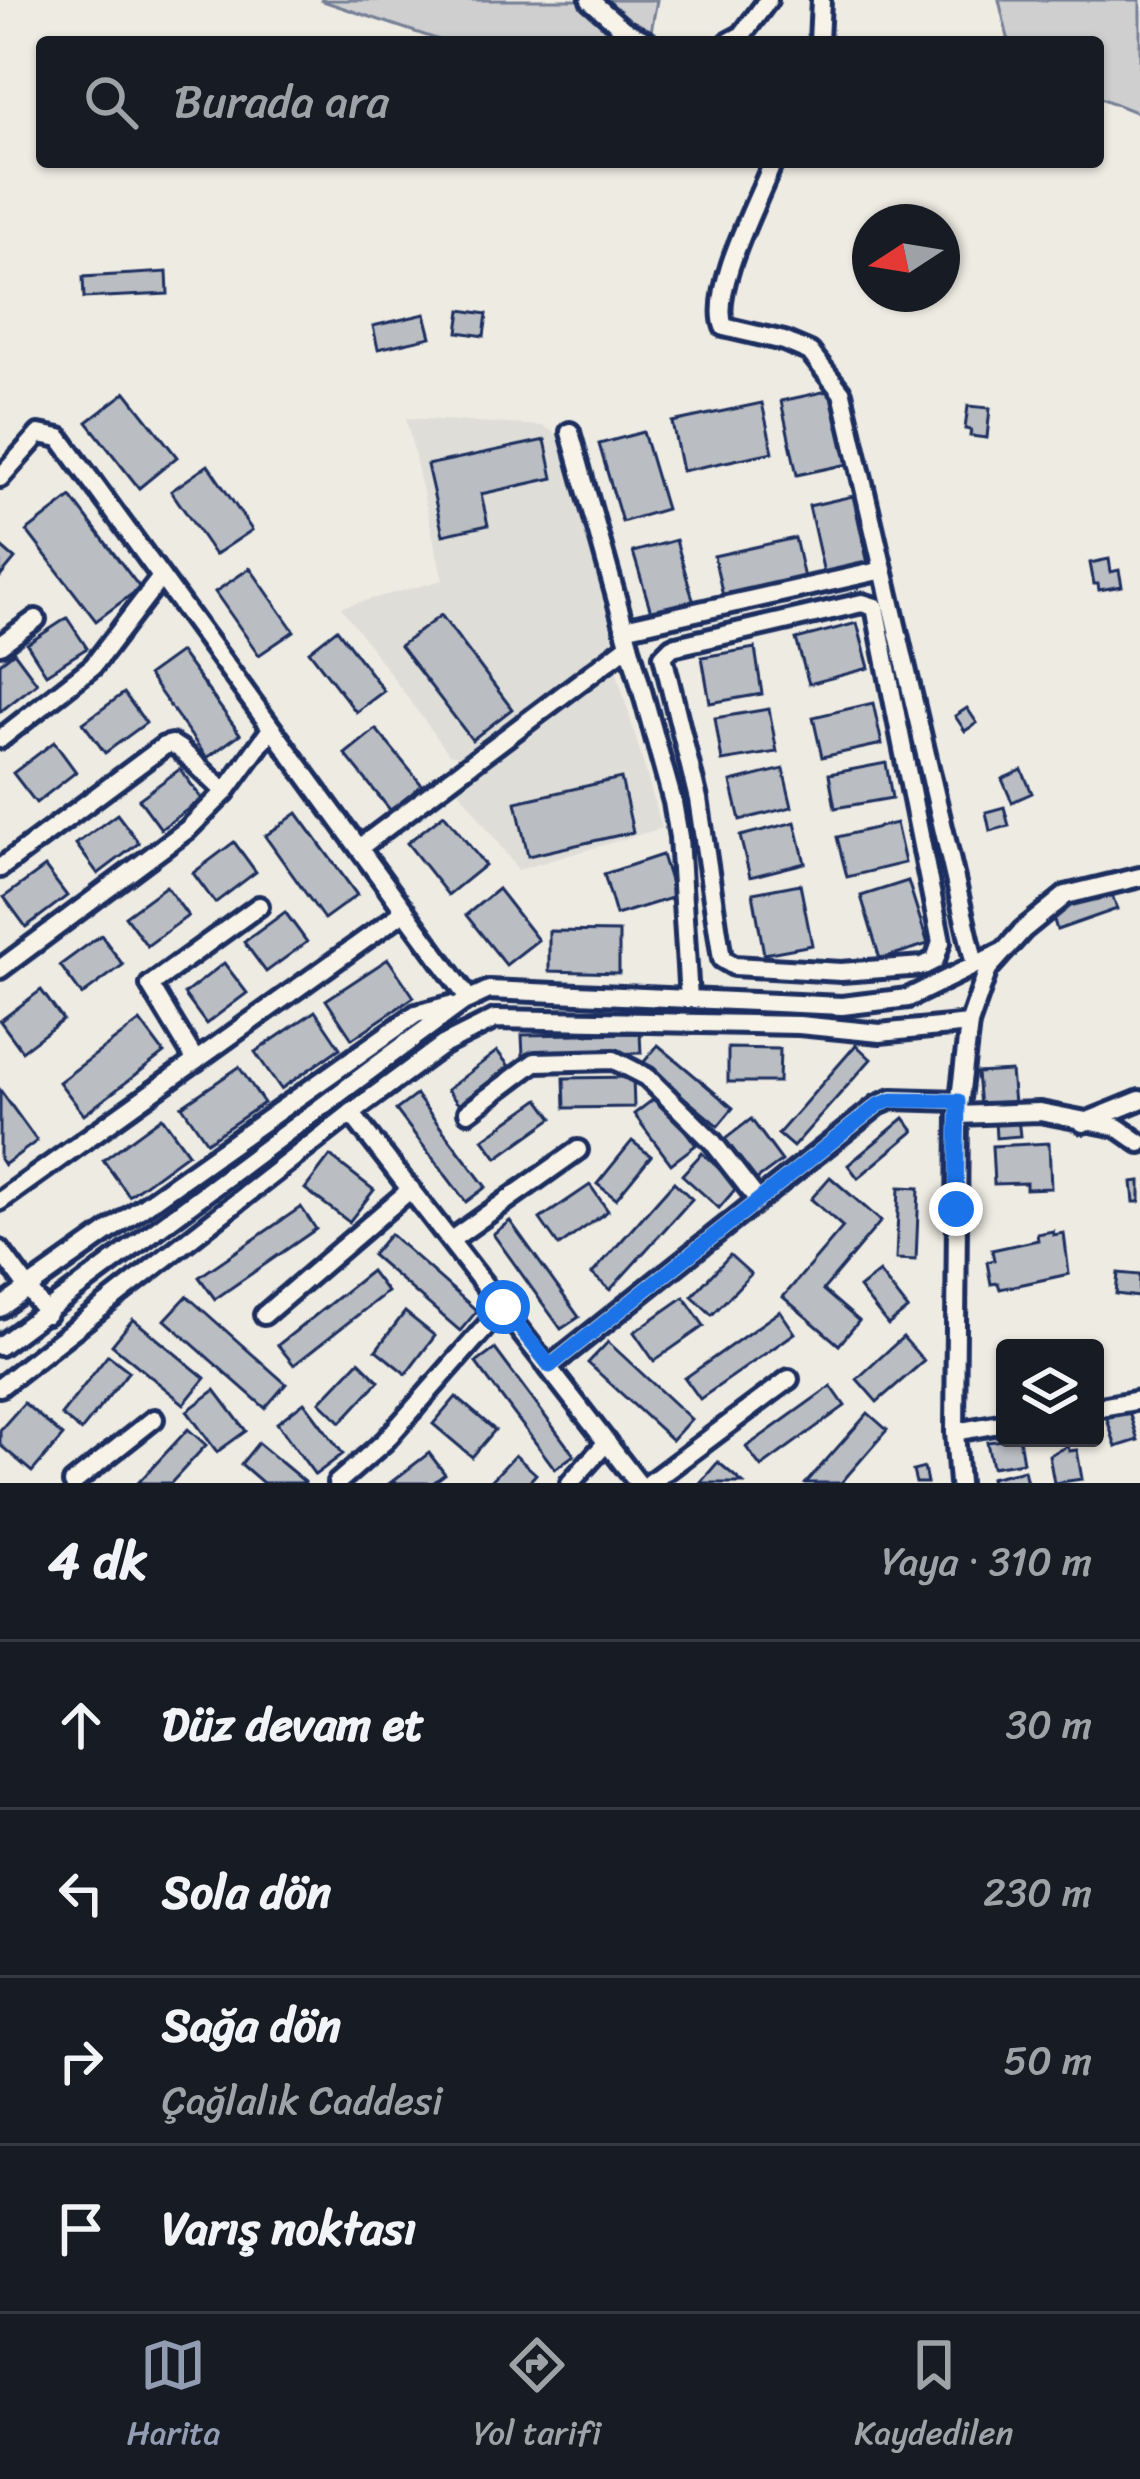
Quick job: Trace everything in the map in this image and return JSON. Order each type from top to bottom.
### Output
[{"type":"street","points":[[590,0],[636,36]]},
{"type":"street","points":[[740,36],[768,0]]},
{"type":"street","points":[[819,36],[821,0]]},
{"type":"street","points":[[771,168],[722,293],[721,317],[724,327],[784,340],[810,352],[842,393],[976,965]]},
{"type":"street","points":[[570,432],[673,802],[689,999]]},
{"type":"street","points":[[0,478],[39,434],[59,438],[466,1001]]},
{"type":"street","points":[[359,848],[627,636],[883,570]]},
{"type":"street","points":[[0,739],[93,666],[161,578]]},
{"type":"street","points":[[862,603],[875,608],[941,942],[934,959],[923,966],[841,972],[734,966],[722,959],[698,799],[663,656],[672,647],[862,603]]},
{"type":"street","points":[[0,645],[36,619]]},
{"type":"street","points":[[0,969],[188,829],[225,792],[271,729]]},
{"type":"street","points":[[0,868],[164,746],[180,749],[225,792]]},
{"type":"street","points":[[673,802],[698,799]]},
{"type":"street","points":[[959,1483],[955,1432],[958,1108],[969,1024],[988,969],[1023,929],[1066,895],[1140,877]]},
{"type":"street","points":[[196,1061],[150,985],[259,906]]},
{"type":"street","points":[[0,1201],[405,911]]},
{"type":"street","points":[[0,1308],[416,1014],[489,990],[842,1006],[908,998],[1004,951]]},
{"type":"street","points":[[841,972],[842,1006]]},
{"type":"street","points":[[0,1346],[466,1001]]},
{"type":"street","points":[[0,1387],[351,1113],[443,1046],[495,1019],[776,1024],[880,1033],[969,1024]]},
{"type":"street","points":[[468,1112],[536,1062],[614,1060],[647,1077],[696,1125],[758,1200]]},
{"type":"street","points":[[550,1366],[878,1105],[892,1100],[1040,1112],[1117,1127],[1140,1143]]},
{"type":"street","points":[[1082,1123],[1140,1100]]},
{"type":"street","points":[[351,1113],[638,1483]]},
{"type":"street","points":[[451,1240],[578,1150]]},
{"type":"street","points":[[264,1315],[411,1189]]},
{"type":"street","points":[[0,1250],[46,1314]]},
{"type":"street","points":[[337,1483],[385,1441],[503,1307]]},
{"type":"street","points":[[650,1483],[789,1379]]},
{"type":"street","points":[[1104,1406],[1140,1400]]},
{"type":"street","points":[[73,1483],[154,1418]]},
{"type":"street","points":[[955,1432],[996,1425]]},
{"type":"street","points":[[570,1483],[607,1442]]},
{"type":"shaded area","points":[[320,0],[657,0],[650,36],[427,36]]},
{"type":"shaded area","points":[[999,0],[1140,0],[1140,114],[1104,99],[1104,36],[1008,36]]},
{"type":"shaded area","points":[[406,418],[543,426],[560,436],[613,638],[609,650],[464,757],[449,754],[341,607],[443,580]]},
{"type":"shaded area","points":[[615,666],[662,828],[518,870],[455,785]]},
{"type":"building","points":[[167,272],[168,294],[84,298],[83,277]]},
{"type":"building","points":[[461,310],[487,314],[484,336],[458,332]]},
{"type":"building","points":[[425,314],[431,337],[378,349],[373,326]]},
{"type":"building","points":[[832,390],[848,464],[797,475],[781,401]]},
{"type":"building","points":[[126,392],[177,457],[139,488],[87,422]]},
{"type":"building","points":[[762,403],[773,452],[682,471],[672,422]]},
{"type":"building","points":[[968,406],[990,408],[987,438],[970,436],[971,430],[965,429]]},
{"type":"building","points":[[643,432],[666,509],[622,522],[599,444]]},
{"type":"building","points":[[545,440],[553,478],[481,494],[488,525],[443,535],[427,465]]},
{"type":"building","points":[[208,465],[252,530],[215,555],[171,491]]},
{"type":"building","points":[[853,496],[868,564],[824,573],[809,506]]},
{"type":"building","points":[[71,497],[140,588],[96,621],[27,531]]},
{"type":"building","points":[[795,538],[804,578],[723,596],[714,556]]},
{"type":"building","points":[[676,540],[694,603],[652,615],[633,552]]},
{"type":"building","points":[[0,546],[15,559],[0,577]]},
{"type":"building","points":[[1109,559],[1111,572],[1119,570],[1122,586],[1099,590],[1090,563]]},
{"type":"building","points":[[250,568],[294,631],[259,655],[215,592]]},
{"type":"building","points":[[441,615],[512,709],[472,740],[400,646]]},
{"type":"building","points":[[67,618],[87,648],[46,674],[27,644]]},
{"type":"building","points":[[857,623],[869,668],[809,684],[796,639]]},
{"type":"building","points":[[337,629],[384,691],[356,712],[309,651]]},
{"type":"building","points":[[755,648],[762,694],[710,703],[702,657]]},
{"type":"building","points":[[14,652],[37,683],[0,712],[0,663]]},
{"type":"building","points":[[180,652],[240,734],[207,758],[148,675]]},
{"type":"building","points":[[124,693],[146,723],[105,753],[83,723]]},
{"type":"building","points":[[873,703],[882,744],[822,757],[813,717]]},
{"type":"building","points":[[967,708],[977,723],[965,731],[955,716]]},
{"type":"building","points":[[769,709],[777,752],[722,761],[715,718]]},
{"type":"building","points":[[376,729],[422,785],[391,811],[345,754]]},
{"type":"building","points":[[54,742],[76,772],[36,803],[13,773]]},
{"type":"building","points":[[886,763],[892,798],[835,808],[829,774]]},
{"type":"building","points":[[180,769],[202,799],[161,829],[139,799]]},
{"type":"building","points":[[783,769],[792,807],[740,820],[731,782]]},
{"type":"building","points":[[1022,770],[1032,793],[1012,802],[1002,779]]},
{"type":"building","points":[[621,778],[633,832],[528,856],[516,802]]},
{"type":"building","points":[[1004,807],[1009,826],[990,831],[986,812]]},
{"type":"building","points":[[297,813],[357,895],[324,919],[265,836]]},
{"type":"building","points":[[117,814],[139,843],[98,874],[76,844]]},
{"type":"building","points":[[444,814],[485,865],[448,895],[407,843]]},
{"type":"building","points":[[795,822],[805,863],[750,877],[740,836]]},
{"type":"building","points":[[896,823],[905,863],[847,877],[837,837]]},
{"type":"building","points":[[234,842],[256,872],[215,903],[193,873]]},
{"type":"building","points":[[662,855],[675,897],[616,915],[604,874]]},
{"type":"building","points":[[45,867],[67,896],[26,927],[4,897]]},
{"type":"building","points":[[908,881],[928,944],[880,959],[861,896]]},
{"type":"building","points":[[800,884],[812,945],[764,954],[753,893]]},
{"type":"building","points":[[166,886],[188,916],[147,946],[125,916]]},
{"type":"building","points":[[498,889],[538,940],[506,965],[466,915]]},
{"type":"building","points":[[1110,889],[1117,909],[1057,930],[1046,912]]},
{"type":"building","points":[[285,912],[307,942],[266,972],[244,942]]},
{"type":"building","points":[[549,931],[619,932],[619,973],[549,971]]},
{"type":"building","points":[[101,935],[123,965],[82,995],[60,965]]},
{"type":"building","points":[[388,959],[414,997],[352,1039],[326,1000]]},
{"type":"building","points":[[224,963],[247,993],[206,1024],[184,994]]},
{"type":"building","points":[[41,990],[63,1020],[22,1051],[0,1021]]},
{"type":"building","points":[[315,1011],[340,1048],[281,1089],[255,1052]]},
{"type":"building","points":[[140,1021],[164,1053],[84,1115],[59,1082]]},
{"type":"building","points":[[640,1033],[641,1053],[523,1056],[522,1035]]},
{"type":"building","points":[[658,1045],[733,1108],[718,1126],[643,1063]]},
{"type":"building","points":[[856,1045],[871,1059],[793,1147],[778,1134]]},
{"type":"building","points":[[728,1048],[780,1049],[779,1082],[728,1082]]},
{"type":"building","points":[[497,1051],[509,1066],[459,1105],[447,1090]]},
{"type":"building","points":[[239,1067],[264,1103],[207,1142],[182,1106]]},
{"type":"building","points":[[1011,1071],[1014,1104],[980,1107],[977,1073]]},
{"type":"building","points":[[633,1077],[634,1107],[565,1108],[564,1078]]},
{"type":"building","points":[[0,1090],[37,1141],[4,1165],[0,1159]]},
{"type":"building","points":[[416,1095],[486,1187],[466,1202],[396,1110]]},
{"type":"building","points":[[659,1095],[696,1145],[671,1164],[634,1114]]},
{"type":"building","points":[[539,1099],[553,1118],[497,1158],[483,1139]]},
{"type":"building","points":[[162,1117],[188,1153],[129,1196],[103,1160]]},
{"type":"building","points":[[904,1118],[914,1131],[858,1178],[848,1165]]},
{"type":"building","points":[[751,1119],[782,1161],[756,1180],[725,1139]]},
{"type":"building","points":[[1018,1119],[1020,1136],[996,1138],[995,1121]]},
{"type":"building","points":[[632,1141],[651,1156],[616,1199],[597,1184]]},
{"type":"building","points":[[1049,1143],[1051,1188],[994,1184],[992,1146]]},
{"type":"building","points":[[702,1153],[738,1186],[719,1208],[682,1175]]},
{"type":"building","points":[[330,1156],[374,1190],[349,1222],[305,1189]]},
{"type":"building","points":[[830,1177],[881,1221],[823,1290],[859,1321],[839,1345],[783,1297],[843,1227],[811,1199]]},
{"type":"building","points":[[1140,1181],[1140,1202],[1134,1202],[1132,1182]]},
{"type":"building","points":[[674,1182],[692,1199],[610,1290],[592,1274]]},
{"type":"building","points":[[590,1185],[608,1211],[559,1246],[540,1219]]},
{"type":"building","points":[[899,1187],[919,1188],[916,1260],[896,1259]]},
{"type":"building","points":[[301,1207],[316,1229],[215,1299],[199,1277]]},
{"type":"building","points":[[510,1221],[579,1317],[561,1329],[493,1234]]},
{"type":"building","points":[[1053,1231],[1053,1235],[1064,1233],[1069,1274],[1000,1289],[998,1283],[991,1284],[987,1262],[994,1260],[992,1250],[1038,1240],[1037,1234]]},
{"type":"building","points":[[390,1234],[477,1311],[460,1331],[372,1255]]},
{"type":"building","points":[[730,1255],[751,1274],[712,1315],[692,1296]]},
{"type":"building","points":[[371,1271],[387,1292],[294,1365],[278,1345]]},
{"type":"building","points":[[879,1272],[908,1309],[888,1325],[859,1288]]},
{"type":"building","points":[[1118,1273],[1140,1275],[1139,1297],[1116,1294]]},
{"type":"building","points":[[187,1296],[286,1384],[265,1408],[165,1320]]},
{"type":"building","points":[[684,1297],[704,1326],[654,1361],[634,1332]]},
{"type":"building","points":[[780,1311],[795,1333],[700,1399],[685,1378]]},
{"type":"building","points":[[405,1312],[435,1336],[406,1374],[376,1350]]},
{"type":"building","points":[[133,1319],[205,1378],[184,1404],[112,1345]]},
{"type":"building","points":[[903,1337],[924,1361],[877,1402],[857,1379]]},
{"type":"building","points":[[608,1342],[691,1419],[672,1440],[588,1363]]},
{"type":"building","points":[[495,1349],[574,1455],[555,1469],[476,1363]]},
{"type":"building","points":[[108,1355],[129,1371],[81,1431],[61,1415]]},
{"type":"building","points":[[359,1361],[379,1381],[341,1422],[320,1402]]},
{"type":"building","points":[[831,1386],[845,1406],[761,1467],[746,1447]]},
{"type":"building","points":[[215,1390],[246,1431],[217,1452],[187,1411]]},
{"type":"building","points":[[456,1397],[495,1430],[472,1457],[433,1424]]},
{"type":"building","points":[[304,1402],[343,1454],[315,1475],[277,1423]]},
{"type":"building","points":[[24,1403],[63,1436],[32,1472],[0,1445],[0,1430]]},
{"type":"building","points":[[1128,1409],[1138,1440],[1116,1447],[1106,1416]]},
{"type":"building","points":[[868,1413],[887,1430],[841,1483],[806,1483]]},
{"type":"building","points":[[188,1429],[206,1445],[171,1483],[138,1483]]},
{"type":"building","points":[[996,1441],[996,1447],[1020,1447],[1023,1462],[992,1467],[987,1442]]},
{"type":"building","points":[[258,1443],[305,1483],[263,1483],[241,1464]]},
{"type":"building","points":[[1066,1447],[1077,1450],[1082,1479],[1054,1483],[1049,1455]]},
{"type":"building","points":[[429,1453],[445,1474],[433,1483],[390,1483]]},
{"type":"building","points":[[515,1455],[536,1474],[528,1483],[489,1483]]},
{"type":"building","points":[[718,1462],[743,1483],[700,1483]]},
{"type":"building","points":[[924,1468],[927,1483],[916,1483],[913,1471]]},
{"type":"building","points":[[1024,1470],[1027,1483],[991,1483],[990,1478]]},
{"type":"route","points":[[503,1307],[550,1366],[878,1105],[892,1100],[958,1101],[956,1209]]}]
